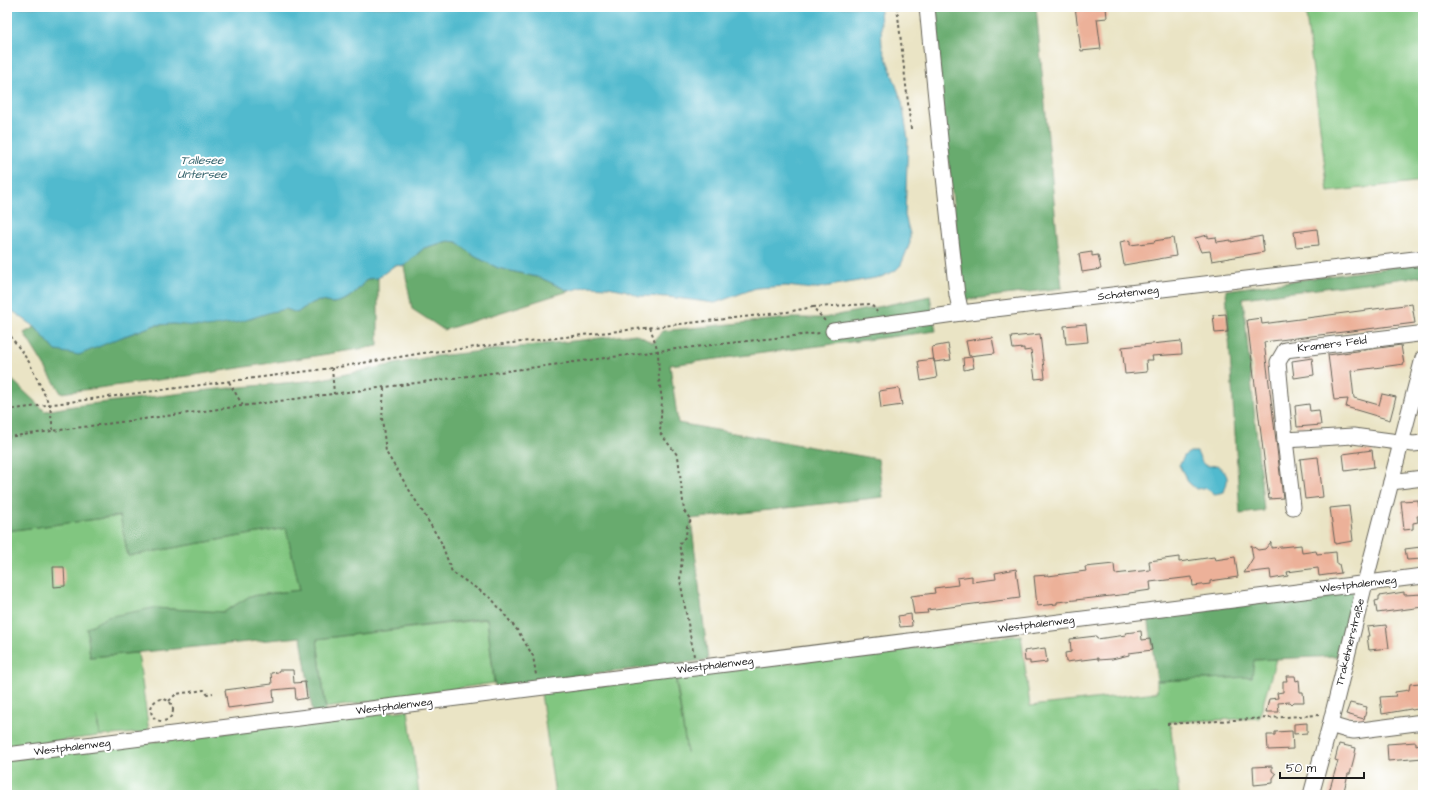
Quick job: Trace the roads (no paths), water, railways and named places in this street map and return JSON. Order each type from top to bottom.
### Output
[{"type":"street","points":[[927,7],[957,295],[961,313]]},
{"type":"street","name":"Schatenweg","points":[[833,331],[961,313],[1423,258]]},
{"type":"street","name":"Kramers Feld","points":[[1293,507],[1278,362],[1285,350],[1418,334],[1423,335]]},
{"type":"street","name":"Trakehnerstraße","points":[[1310,795],[1331,721],[1364,583],[1423,358]]},
{"type":"street","points":[[1285,440],[1353,436],[1413,444],[1423,443]]},
{"type":"street","points":[[1391,482],[1423,478]]},
{"type":"street","name":"Westphalenweg","points":[[7,755],[1423,576]]},
{"type":"street","points":[[1331,721],[1347,730],[1354,731],[1423,722]]},
{"type":"water","name":"Tallesee Untersee","points":[[7,7],[880,7],[882,46],[902,102],[908,139],[905,215],[910,234],[910,243],[901,265],[895,271],[881,277],[813,289],[786,286],[756,288],[715,303],[668,297],[639,296],[624,290],[608,287],[588,286],[569,291],[541,278],[498,268],[474,256],[457,242],[448,241],[424,248],[404,266],[395,265],[378,278],[367,279],[352,295],[342,301],[331,303],[318,301],[297,313],[286,309],[240,322],[207,327],[174,324],[155,325],[79,355],[56,351],[35,327],[7,307]]},
{"type":"water","points":[[1190,452],[1197,452],[1204,464],[1208,466],[1217,465],[1224,471],[1227,477],[1227,483],[1224,492],[1215,494],[1205,488],[1196,489],[1188,482],[1179,465],[1185,455]]}]
